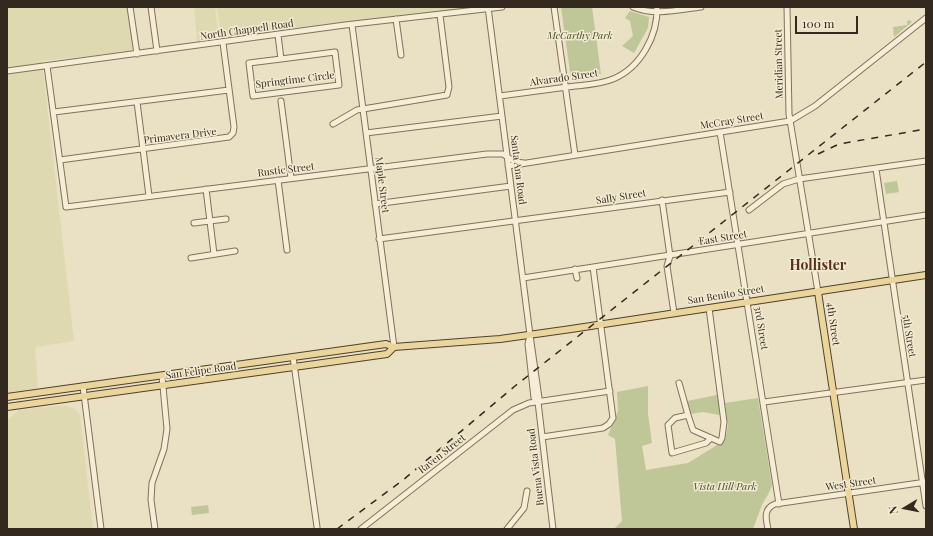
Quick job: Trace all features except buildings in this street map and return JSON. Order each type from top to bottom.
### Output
[{"type":"main road","name":"San Benito Street","points":[[530,335],[926,275]]},
{"type":"main road","name":"4th Street","points":[[818,292],[854,529]]},
{"type":"main road","name":"San Felipe Road","points":[[7,397],[386,344],[394,347],[530,335]]},
{"type":"main road","name":"San Felipe Road","points":[[7,407],[387,354],[394,347]]},
{"type":"street","points":[[130,7],[137,54]]},
{"type":"street","points":[[151,7],[157,51]]},
{"type":"street","name":"North Chappell Road","points":[[7,70],[223,43],[352,24],[502,7]]},
{"type":"street","points":[[554,7],[575,155]]},
{"type":"street","points":[[633,7],[657,10],[701,7]]},
{"type":"street","name":"Meridian Street","points":[[786,7],[790,121]]},
{"type":"street","name":"Santa Ana Road","points":[[488,8],[530,335]]},
{"type":"street","name":"Alvarado Street","points":[[500,96],[608,81],[619,76],[633,66],[644,53],[651,39],[657,10]]},
{"type":"street","points":[[334,124],[352,112],[363,108],[441,97],[449,94],[450,87],[440,15]]},
{"type":"street","name":"McCray Street","points":[[508,166],[790,121],[815,106],[926,18]]},
{"type":"street","points":[[396,19],[401,55]]},
{"type":"street","name":"Maple Street","points":[[352,24],[394,347]]},
{"type":"street","points":[[278,35],[281,59]]},
{"type":"street","name":"Primavera Drive","points":[[60,160],[229,137],[234,130],[223,43]]},
{"type":"street","name":"Springtime Circle","points":[[335,52],[339,85],[253,96],[249,63],[281,59],[335,52]]},
{"type":"street","points":[[47,66],[60,160]]},
{"type":"street","points":[[54,112],[229,90]]},
{"type":"street","points":[[281,101],[291,178]]},
{"type":"street","points":[[137,102],[149,196]]},
{"type":"street","points":[[366,133],[502,116]]},
{"type":"street","name":"4th Street","points":[[790,121],[818,292]]},
{"type":"street","name":"3rd Street","points":[[720,132],[739,244],[779,504]]},
{"type":"street","name":"Rustic Street","points":[[60,160],[66,207],[487,154],[499,153],[507,156],[515,162],[524,163]]},
{"type":"street","points":[[749,210],[783,184],[799,179],[926,161]]},
{"type":"street","name":"5th Street","points":[[876,169],[891,280],[924,482],[926,506]]},
{"type":"street","points":[[278,180],[287,250]]},
{"type":"street","points":[[375,204],[511,186]]},
{"type":"street","points":[[206,189],[214,254]]},
{"type":"street","name":"Sally Street","points":[[379,239],[515,222],[662,200],[730,192]]},
{"type":"street","points":[[662,200],[670,256],[667,266],[674,313]]},
{"type":"street","name":"East Street","points":[[523,278],[593,266],[670,256],[739,244],[926,216]]},
{"type":"street","points":[[194,223],[226,219]]},
{"type":"street","points":[[191,258],[235,252]]},
{"type":"street","points":[[542,437],[598,429],[609,424],[614,414],[593,266]]},
{"type":"street","points":[[575,269],[577,278]]},
{"type":"street","points":[[679,383],[693,430],[720,442],[723,432],[723,411],[709,308]]},
{"type":"street","name":"Buena Vista Road","points":[[530,335],[539,398],[538,402],[553,529]]},
{"type":"street","points":[[293,357],[317,527]]},
{"type":"street","points":[[155,529],[151,500],[152,483],[164,449],[167,429],[162,376]]},
{"type":"street","points":[[764,402],[926,380]]},
{"type":"street","points":[[83,386],[101,529]]},
{"type":"street","name":"Raven Street","points":[[361,529],[513,410],[529,403],[610,391]]},
{"type":"street","points":[[688,415],[675,418],[668,425],[672,453],[706,443],[711,438]]},
{"type":"street","name":"West Street","points":[[779,504],[849,492],[924,482]]},
{"type":"street","points":[[508,529],[524,508],[527,491]]},
{"type":"street","points":[[768,529],[767,509],[770,506],[779,504]]},
{"type":"shaded area","points":[[7,7],[130,7],[136,51],[42,61],[74,341],[35,347],[38,388],[7,393]]},
{"type":"shaded area","points":[[194,7],[215,7],[219,40],[197,43]]},
{"type":"shaded area","points":[[217,7],[474,7],[221,39]]},
{"type":"shaded area","points":[[67,406],[75,409],[80,415],[93,529],[7,529],[7,421],[18,410]]},
{"type":"green space","name":"McCarthy Park","points":[[561,7],[592,7],[601,74],[571,79]]},
{"type":"green space","points":[[630,11],[649,17],[648,28],[634,53],[622,46],[633,36],[630,21],[625,18]]},
{"type":"green space","points":[[910,20],[912,22],[894,37],[893,27],[907,25],[907,21]]},
{"type":"green space","points":[[897,181],[899,192],[886,194],[884,183]]},
{"type":"green space","name":"Vista Hill Park","points":[[648,386],[648,414],[652,443],[642,446],[646,470],[688,463],[725,440],[728,426],[725,403],[758,398],[772,485],[762,505],[753,529],[614,529],[622,521],[615,439],[608,435],[618,411],[617,392]]},
{"type":"green space","points":[[717,395],[720,411],[719,415],[703,412],[690,414],[687,401]]},
{"type":"green space","points":[[208,505],[209,513],[192,515],[191,507]]},
{"type":"railway","points":[[337,529],[403,480],[515,386],[926,62]]},
{"type":"railway","points":[[818,154],[839,144],[926,129]]},
{"type":"district","name":"Hollister","points":[[818,266]]}]
